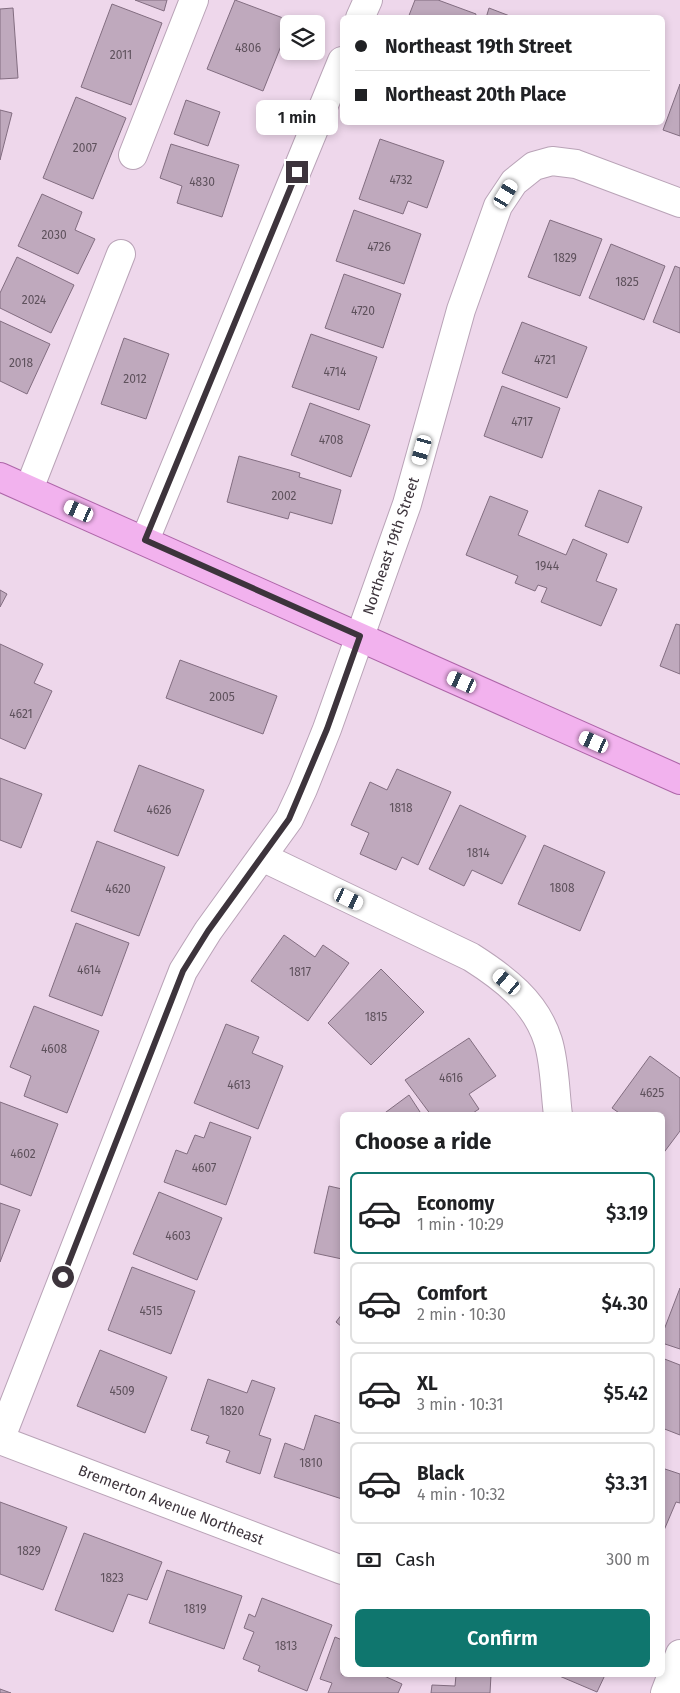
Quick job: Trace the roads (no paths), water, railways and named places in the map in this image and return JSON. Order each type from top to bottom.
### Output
[{"type":"main road","points":[[0,477],[680,780]]},
{"type":"street","points":[[133,155],[194,0]]},
{"type":"street","points":[[145,540],[340,66]]},
{"type":"street","name":"Northeast 19th Street","points":[[0,1440],[183,971],[213,924],[289,819],[303,790],[407,504],[460,310],[498,206],[514,182],[534,166],[552,162],[576,164],[680,203]]},
{"type":"street","points":[[29,489],[121,254]]},
{"type":"street","points":[[262,857],[471,958],[497,973],[518,991],[535,1013],[549,1042],[558,1112]]},
{"type":"street","name":"Bremerton Avenue Northeast","points":[[0,1440],[340,1569]]},
{"type":"street","points":[[665,1693],[680,1654]]}]
